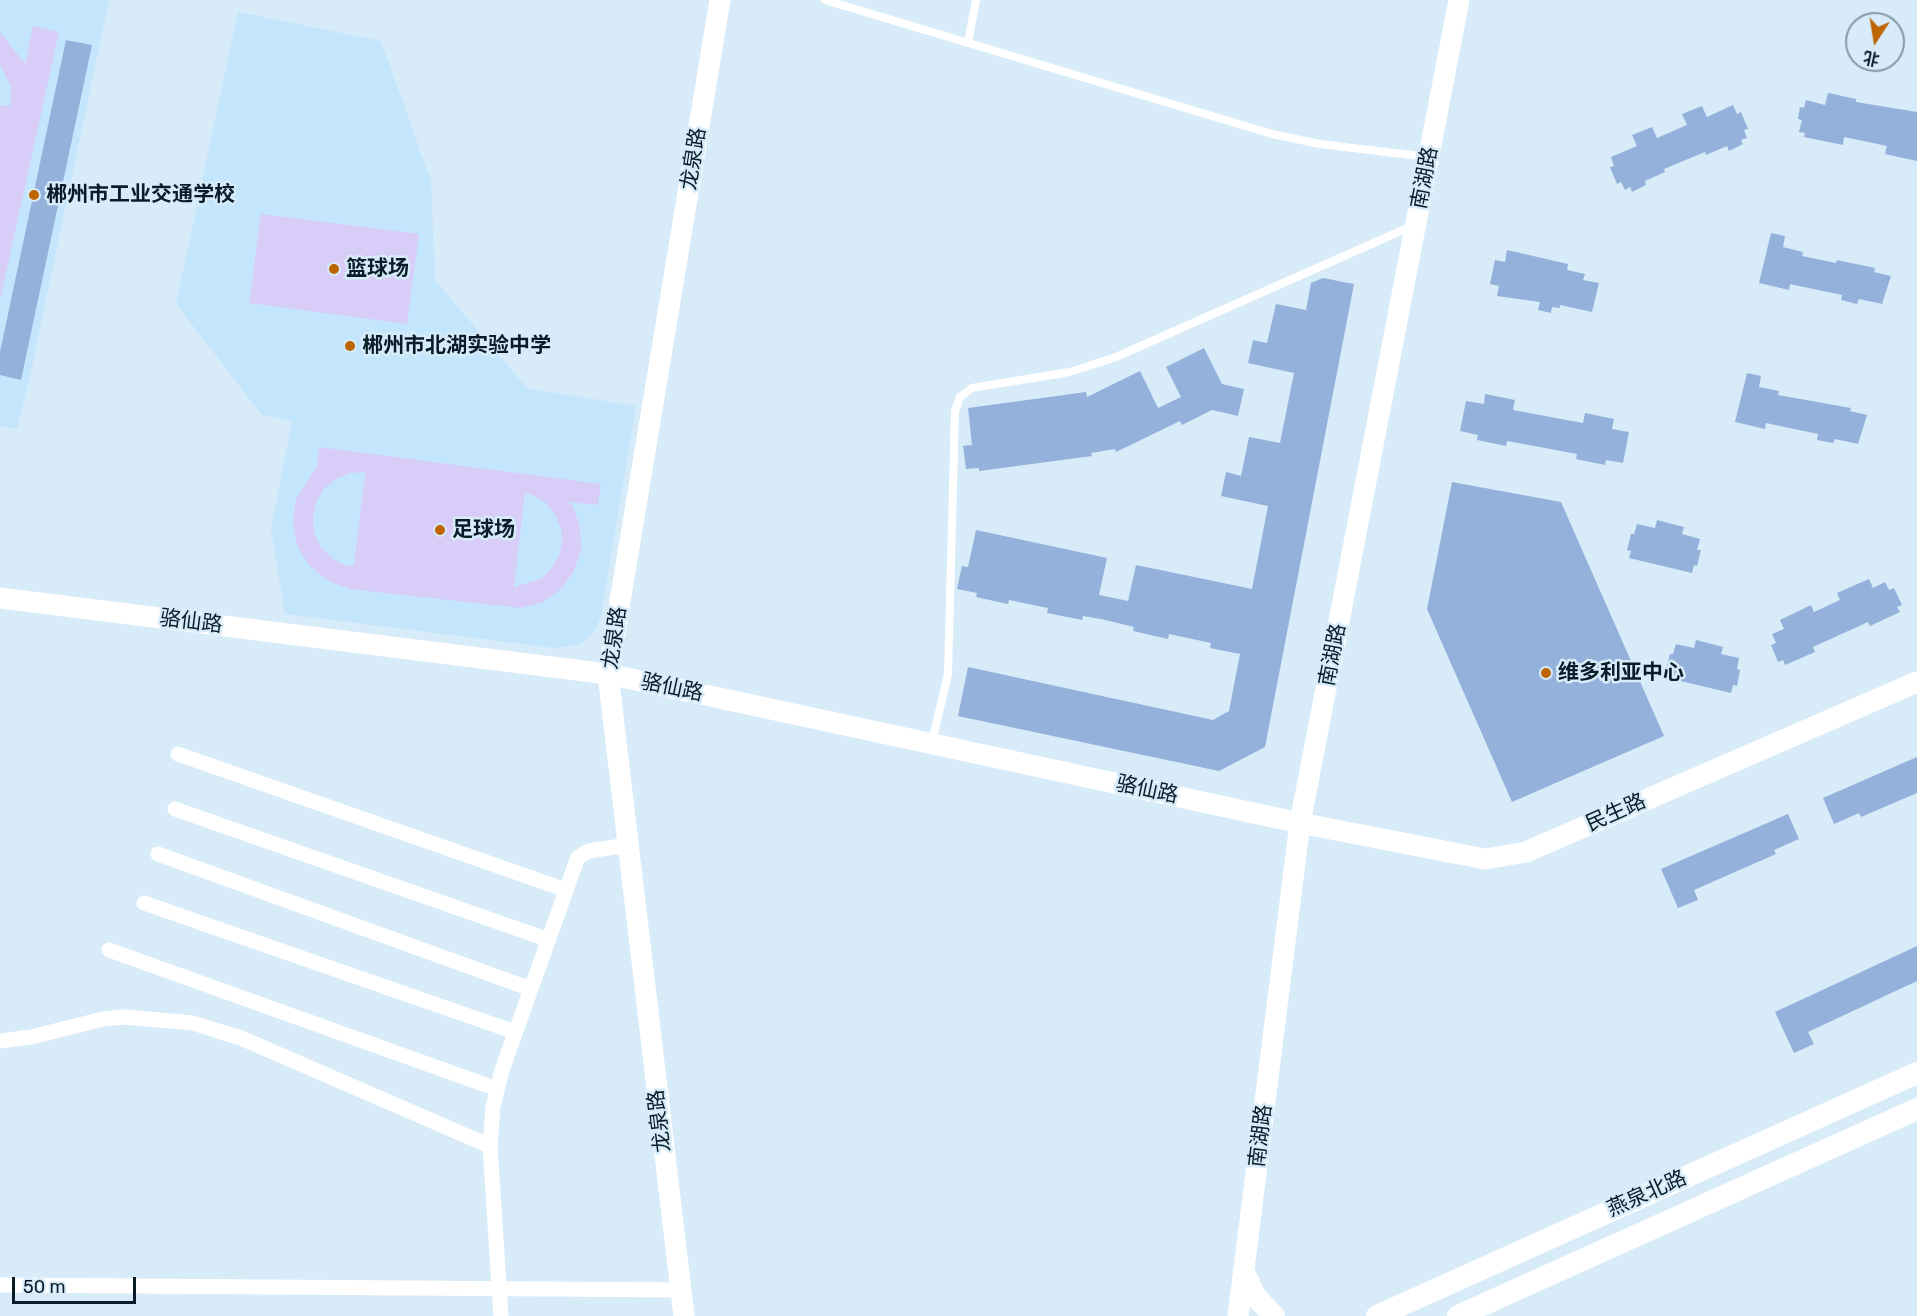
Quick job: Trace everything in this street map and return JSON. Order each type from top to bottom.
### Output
[{"type":"main road","name":"龙泉路","points":[[684,1316],[679,1290],[608,674],[720,0]]},
{"type":"main road","name":"南湖路","points":[[1238,1316],[1300,823],[1459,0]]},
{"type":"main road","name":"骆仙路","points":[[0,597],[608,674],[1300,823]]},
{"type":"main road","name":"民生路","points":[[1300,823],[1460,857],[1507,858],[1537,848],[1917,682]]},
{"type":"main road","name":"燕泉北路","points":[[1377,1316],[1917,1073]]},
{"type":"main road","name":"燕泉北路","points":[[1458,1316],[1917,1109]]},
{"type":"main road","points":[[1244,1272],[1255,1296],[1274,1316]]},
{"type":"street","points":[[178,754],[566,890]]},
{"type":"street","points":[[174,809],[549,940]]},
{"type":"street","points":[[501,1316],[490,1146],[497,1089],[515,1032],[566,890],[581,855],[628,845]]},
{"type":"street","points":[[158,854],[531,989]]},
{"type":"street","points":[[144,903],[515,1032]]},
{"type":"street","points":[[109,950],[497,1089]]},
{"type":"street","points":[[0,1041],[31,1037],[104,1019],[125,1017],[193,1023],[241,1038],[490,1146]]},
{"type":"street","points":[[0,1285],[679,1290]]},
{"type":"lane","points":[[825,0],[1280,136],[1320,144],[1429,157]]},
{"type":"lane","points":[[968,43],[976,0]]},
{"type":"lane","points":[[932,744],[948,674],[955,411],[957,401],[964,393],[972,388],[1070,372],[1116,357],[1416,224]]},
{"type":"shaded area","name":"郴州市工业交通学校","points":[[0,0],[109,0],[17,429],[0,426]]},
{"type":"shaded area","name":"郴州市北湖实验中学","points":[[238,12],[381,41],[431,181],[435,280],[527,388],[636,406],[601,616],[593,634],[579,645],[555,648],[285,614],[271,530],[292,421],[262,415],[176,304]]},
{"type":"shaded area","points":[[33,26],[59,32],[0,300],[0,105],[10,106],[11,87],[0,65],[0,32],[25,64]]},
{"type":"shaded area","name":"篮球场","points":[[261,214],[419,234],[407,324],[249,303]]},
{"type":"shaded area","points":[[319,447],[601,484],[598,505],[568,502],[573,506],[580,527],[581,550],[574,571],[561,589],[543,602],[521,608],[349,589],[327,580],[309,565],[297,545],[293,522],[296,499],[317,466]],"holes":[[[365,472],[354,566],[346,566],[332,558],[321,547],[314,533],[313,517],[316,502],[324,489],[336,479],[350,473]],[[525,493],[546,503],[561,528],[562,542],[559,556],[541,579],[514,587]]]},
{"type":"building","points":[[66,40],[92,45],[21,380],[0,375],[0,352]]},
{"type":"building","points":[[1828,93],[1856,99],[1856,102],[1917,112],[1917,161],[1885,154],[1887,146],[1844,137],[1843,145],[1804,137],[1805,133],[1799,132],[1802,120],[1798,119],[1800,107],[1804,108],[1806,100],[1825,105]]},
{"type":"building","points":[[1733,105],[1737,114],[1741,112],[1748,129],[1744,130],[1747,138],[1741,140],[1743,144],[1729,151],[1727,146],[1706,155],[1705,152],[1664,169],[1665,172],[1645,181],[1646,185],[1632,192],[1630,187],[1625,190],[1621,182],[1617,184],[1610,167],[1614,166],[1611,157],[1637,146],[1632,135],[1652,127],[1657,138],[1687,125],[1682,114],[1702,106],[1707,117]]},
{"type":"building","points":[[1771,233],[1785,236],[1783,247],[1803,252],[1802,256],[1875,268],[1874,272],[1891,276],[1882,304],[1859,299],[1857,304],[1841,300],[1842,295],[1790,284],[1789,290],[1759,283]]},
{"type":"building","points":[[1507,250],[1568,264],[1567,270],[1585,274],[1583,280],[1599,283],[1592,312],[1560,305],[1560,308],[1552,307],[1551,313],[1538,310],[1540,302],[1497,296],[1499,286],[1490,284],[1495,260],[1505,262]]},
{"type":"building","points":[[1323,278],[1354,284],[1265,747],[1219,771],[958,716],[968,667],[1213,720],[1229,711],[1240,654],[1210,648],[1211,643],[1169,634],[1168,639],[1133,631],[1134,627],[1101,619],[1083,616],[1082,620],[1047,613],[1048,608],[1009,600],[1008,604],[976,597],[977,593],[957,589],[962,566],[968,567],[976,530],[1107,558],[1099,595],[1128,601],[1136,565],[1252,589],[1268,506],[1221,496],[1226,472],[1241,476],[1249,437],[1280,443],[1294,373],[1248,363],[1253,340],[1267,343],[1276,304],[1306,310],[1311,283]]},
{"type":"building","points":[[1204,348],[1222,384],[1244,389],[1238,416],[1212,410],[1182,425],[1180,421],[1116,452],[1115,449],[1091,453],[1092,456],[979,471],[979,468],[966,469],[963,446],[972,445],[968,408],[1086,392],[1087,397],[1140,371],[1158,408],[1181,397],[1166,367]]},
{"type":"building","points":[[1747,373],[1761,376],[1759,387],[1779,391],[1778,395],[1851,408],[1850,411],[1867,415],[1858,444],[1835,439],[1833,443],[1817,440],[1818,434],[1766,423],[1765,429],[1735,422]]},
{"type":"building","points":[[1485,394],[1515,400],[1513,410],[1583,423],[1585,413],[1614,419],[1612,429],[1629,432],[1623,463],[1606,460],[1605,465],[1576,459],[1577,454],[1507,441],[1506,446],[1477,440],[1478,435],[1460,431],[1466,401],[1484,404]]},
{"type":"building","name":"维多利亚中心","points":[[1452,482],[1561,502],[1664,736],[1512,802],[1427,609]]},
{"type":"building","points":[[1657,520],[1684,527],[1682,534],[1700,539],[1697,550],[1701,550],[1697,566],[1694,565],[1692,573],[1629,558],[1631,551],[1627,550],[1631,534],[1634,534],[1637,524],[1655,528]]},
{"type":"building","points":[[1869,579],[1873,588],[1885,582],[1889,590],[1894,588],[1902,605],[1897,607],[1900,612],[1870,626],[1868,622],[1813,647],[1815,652],[1785,665],[1783,660],[1778,662],[1771,645],[1776,643],[1772,634],[1784,629],[1780,620],[1811,605],[1814,612],[1840,600],[1837,593]]},
{"type":"building","points":[[1696,640],[1723,647],[1721,654],[1739,658],[1737,669],[1740,670],[1737,686],[1733,685],[1731,693],[1668,678],[1670,670],[1666,669],[1670,654],[1673,654],[1676,644],[1694,648]]},
{"type":"building","points":[[1917,757],[1917,793],[1861,817],[1859,813],[1834,824],[1823,798]]},
{"type":"building","points":[[1788,814],[1799,839],[1774,850],[1776,854],[1694,890],[1698,900],[1678,908],[1661,869]]},
{"type":"building","points":[[1917,946],[1917,981],[1808,1032],[1814,1044],[1794,1053],[1775,1012]]},
{"type":"place","name":"郴州市工业交通学校","points":[[34,195]]},
{"type":"place","name":"篮球场","points":[[334,269]]},
{"type":"place","name":"郴州市北湖实验中学","points":[[350,346]]},
{"type":"place","name":"足球场","points":[[440,530]]},
{"type":"place","name":"维多利亚中心","points":[[1546,673]]}]
